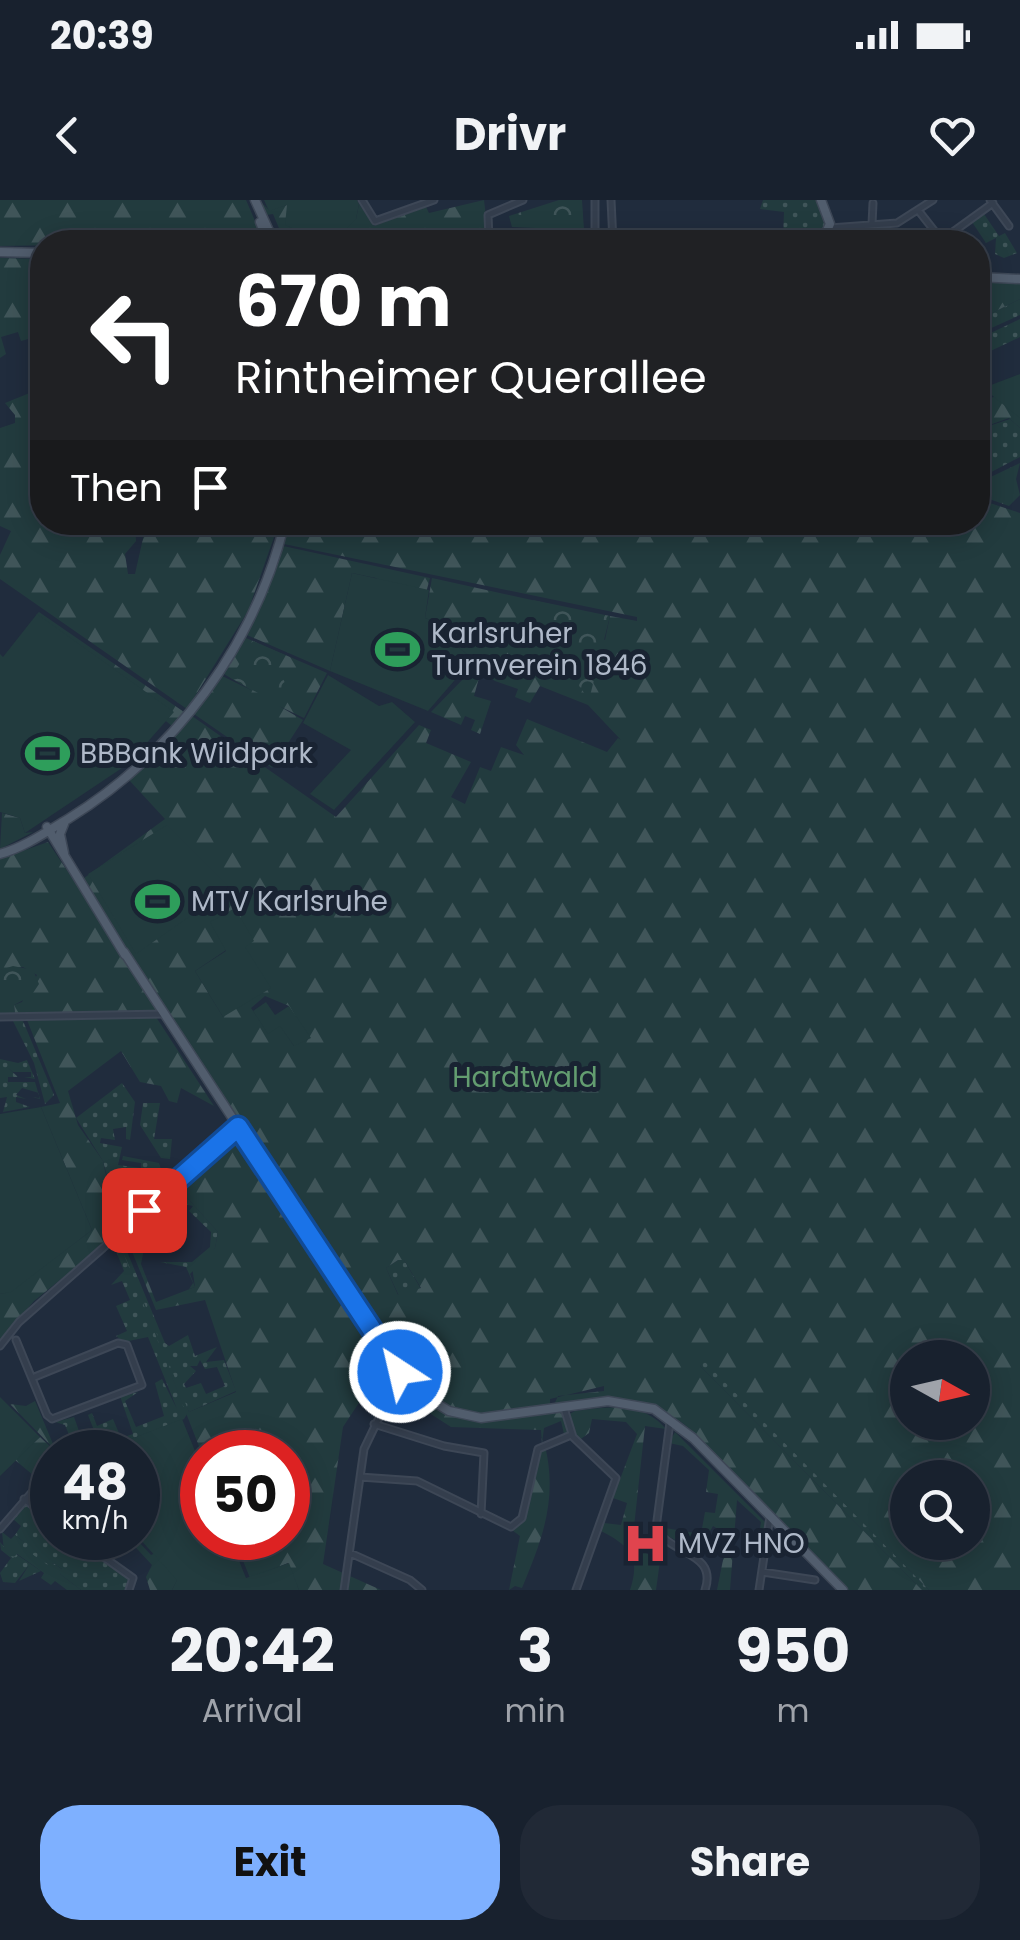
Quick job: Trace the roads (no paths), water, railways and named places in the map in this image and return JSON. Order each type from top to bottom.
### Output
[{"type":"main road","points":[[252,200],[266,230]]},
{"type":"main road","points":[[821,200],[830,228]]},
{"type":"main road","points":[[0,252],[30,253]]},
{"type":"main road","points":[[990,278],[1020,278]]},
{"type":"main road","points":[[61,851],[61,829],[140,764],[199,701],[232,654],[262,592],[281,535]]},
{"type":"main road","points":[[1,854],[26,844],[140,764]]},
{"type":"main road","points":[[1,854],[76,814]]},
{"type":"main road","points":[[48,829],[230,1116],[409,1382],[438,1406],[472,1417],[500,1418],[629,1402],[670,1419],[843,1590]]},
{"type":"main road","points":[[26,844],[48,841],[61,851]]},
{"type":"street","points":[[362,200],[374,221],[434,200]]},
{"type":"street","points":[[489,230],[488,214],[522,200]]},
{"type":"street","points":[[595,200],[596,230]]},
{"type":"street","points":[[611,200],[612,230]]},
{"type":"street","points":[[830,228],[897,224],[932,200]]},
{"type":"street","points":[[872,224],[874,201]]},
{"type":"street","points":[[954,230],[992,202],[1009,226]]},
{"type":"street","points":[[918,210],[933,230]]},
{"type":"street","points":[[0,1017],[165,1014]]},
{"type":"street","points":[[227,1136],[230,1116]]},
{"type":"street","points":[[0,1346],[11,1330],[238,1127]]},
{"type":"street","points":[[227,1136],[244,1137]]},
{"type":"street","points":[[11,1330],[47,1415],[55,1420],[142,1385],[127,1345],[118,1343],[32,1378]]},
{"type":"street","points":[[344,1590],[360,1477],[374,1424],[400,1372]]},
{"type":"street","points":[[394,1385],[409,1382]]},
{"type":"street","points":[[564,1408],[571,1435],[616,1478],[576,1590]]},
{"type":"street","points":[[670,1419],[656,1530],[664,1540],[706,1566],[704,1590]]},
{"type":"street","points":[[374,1424],[444,1446],[484,1453],[481,1514]]},
{"type":"street","points":[[668,1434],[682,1427]]},
{"type":"street","points":[[360,1477],[408,1478],[506,1527],[518,1524],[538,1448],[571,1435]]},
{"type":"street","points":[[0,1529],[30,1494]]},
{"type":"street","points":[[24,1500],[30,1504]]},
{"type":"street","points":[[759,1590],[770,1516]]},
{"type":"street","points":[[767,1532],[780,1526]]},
{"type":"street","points":[[350,1553],[404,1576],[422,1590]]},
{"type":"street","points":[[108,1560],[134,1579],[129,1590]]},
{"type":"street","points":[[762,1572],[814,1580]]},
{"type":"place","name":"Karlsruher Turnverein 1846","points":[[398,649]]},
{"type":"place","name":"BBBank Wildpark","points":[[47,753]]},
{"type":"place","name":"MTV Karlsruhe","points":[[158,901]]},
{"type":"place","name":"MVZ HNO","points":[[645,1543]]},
{"type":"park label","name":"Hardtwald","points":[[525,1077]]}]
